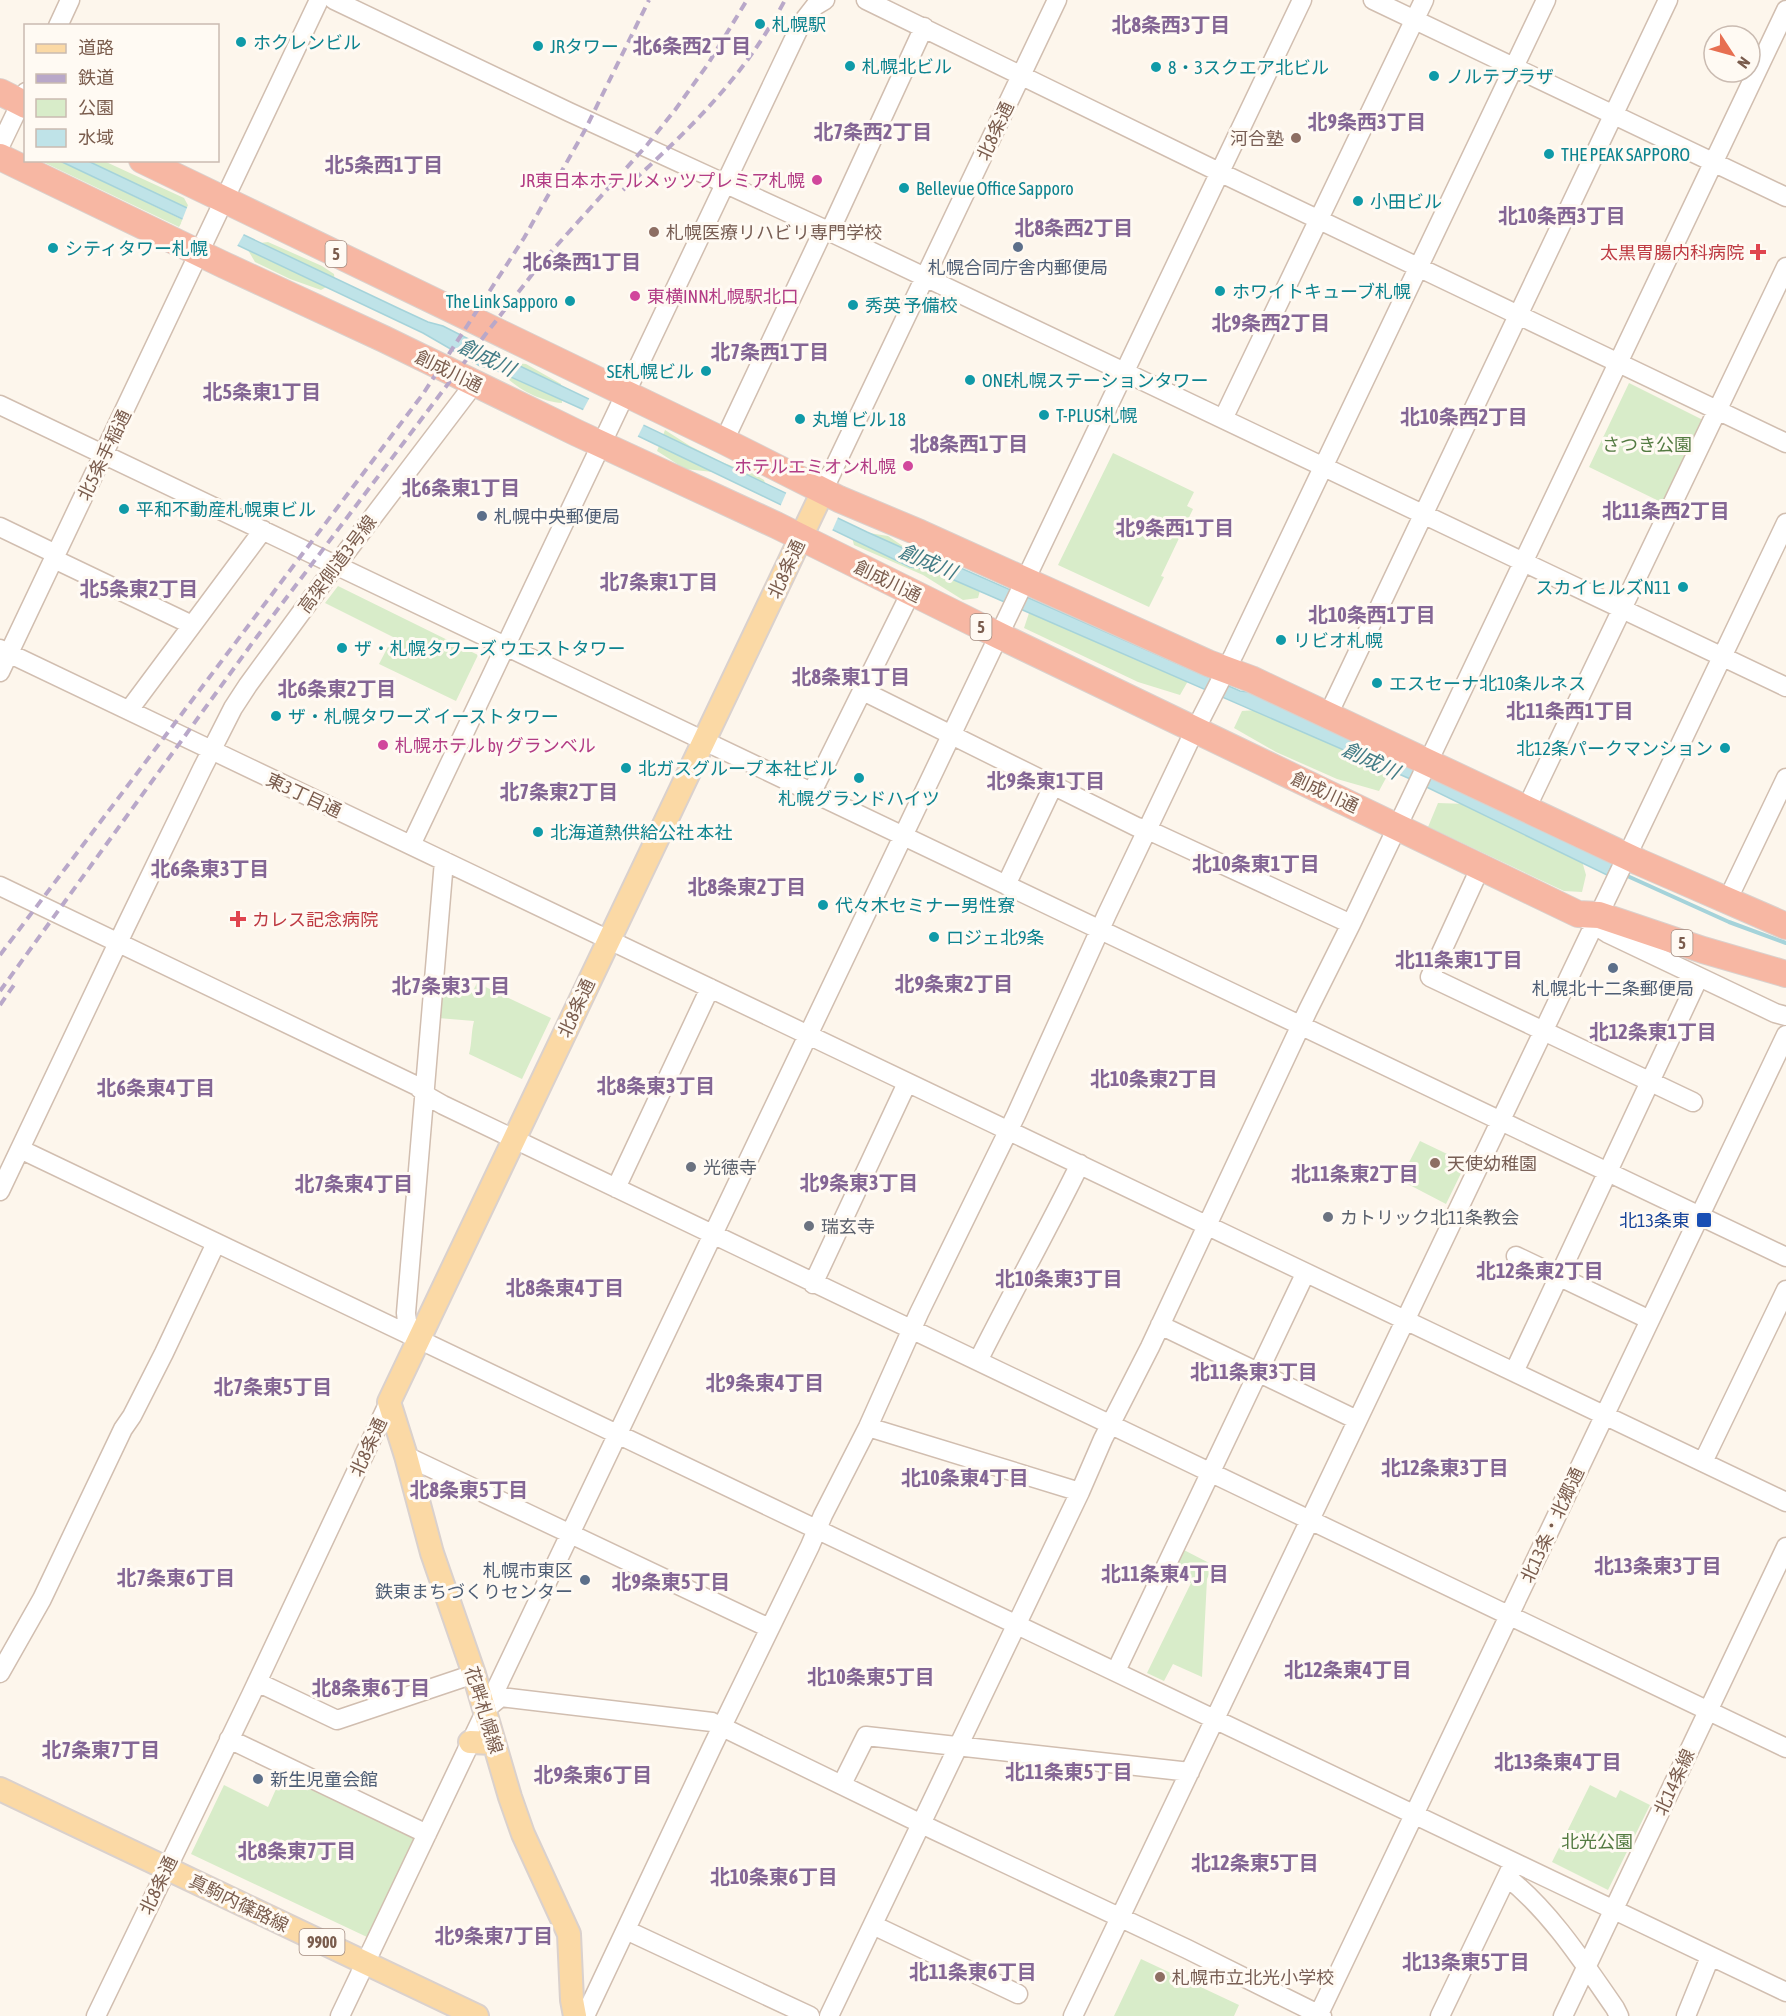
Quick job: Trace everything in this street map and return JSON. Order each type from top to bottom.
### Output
[{"type":"highway","name":"創成川通","points":[[1,148],[24,159]]},
{"type":"highway","name":"創成川通","points":[[30,162],[203,246],[474,384],[1018,593],[1198,658],[1219,682],[1251,679],[1328,715],[1422,773],[1526,810],[1621,867],[1727,901],[1786,926]]},
{"type":"highway","name":"創成川通","points":[[145,162],[221,208],[622,400],[724,441],[911,592],[1590,918],[1786,974]]},
{"type":"main road","name":"北8条通","points":[[389,1402],[812,514]]},
{"type":"main road","name":"花畔札幌線","points":[[389,1402],[432,1553],[486,1709],[494,1743],[523,1834],[569,1934],[572,2000],[575,2016]]},
{"type":"main road","points":[[470,1742],[494,1743]]},
{"type":"main road","name":"真駒内篠路線","points":[[0,1789],[467,2014]]},
{"type":"street","points":[[59,24],[70,0]]},
{"type":"street","points":[[221,208],[319,0]]},
{"type":"street","points":[[334,0],[724,184],[827,230],[1786,687]]},
{"type":"street","points":[[411,845],[801,24],[815,6],[825,0]]},
{"type":"street","points":[[866,0],[1219,172],[1786,442]]},
{"type":"street","name":"北8条通","points":[[812,514],[1057,0]]},
{"type":"street","points":[[340,2016],[1302,0]]},
{"type":"street","points":[[1373,0],[1786,197]]},
{"type":"street","points":[[1223,419],[1424,0]]},
{"type":"street","points":[[585,2016],[823,1515],[868,1427],[919,1313],[1008,1131],[1107,914],[1324,467],[1546,0]]},
{"type":"street","points":[[1328,715],[1668,0]]},
{"type":"street","points":[[829,2016],[1786,10]]},
{"type":"street","points":[[724,441],[924,27]]},
{"type":"street","points":[[1,148],[17,102]]},
{"type":"street","name":"北5条手稲通","points":[[0,672],[4,652],[55,557],[221,208]]},
{"type":"street","points":[[1526,810],[1786,267]]},
{"type":"street","name":"高架側道3号線","points":[[0,1191],[211,751],[248,685],[474,384]]},
{"type":"street","points":[[0,405],[1786,1257]]},
{"type":"street","points":[[1073,2016],[1543,1032],[1590,918],[1621,867],[1786,523]]},
{"type":"street","points":[[0,527],[192,625]]},
{"type":"street","points":[[129,711],[263,530]]},
{"type":"street","points":[[812,792],[911,592]]},
{"type":"street","name":"東3丁目通","points":[[4,652],[1786,1502]]},
{"type":"street","points":[[862,691],[1137,827],[1148,830],[1351,924]]},
{"type":"street","points":[[1727,901],[1786,778]]},
{"type":"street","points":[[1006,885],[1054,784]]},
{"type":"street","points":[[418,1339],[407,1322],[406,1313],[444,861]]},
{"type":"street","points":[[1482,866],[1430,977],[1693,1102]]},
{"type":"street","points":[[0,886],[316,1036],[417,1086],[443,1105],[813,1284],[1786,1748]]},
{"type":"street","points":[[1590,918],[1699,977],[1786,1016]]},
{"type":"street","points":[[1514,1372],[1699,977]]},
{"type":"street","points":[[616,1188],[710,988]]},
{"type":"street","name":"北13条・北郷通","points":[[1319,2016],[1786,1035]]},
{"type":"street","points":[[813,1284],[907,1083]]},
{"type":"street","points":[[20,1149],[1414,1814],[1510,1869],[1613,1910],[1786,1992]]},
{"type":"street","points":[[978,1361],[1017,1284],[1047,1233],[1080,1164]]},
{"type":"street","points":[[0,1673],[42,1599],[123,1429],[164,1353],[216,1243]]},
{"type":"street","points":[[1516,1256],[1650,1320]]},
{"type":"street","points":[[1116,1671],[1305,1274]]},
{"type":"street","points":[[1703,1462],[1786,1290]]},
{"type":"street","points":[[1160,1325],[1357,1420]]},
{"type":"street","name":"北8条通","points":[[96,2016],[389,1402]]},
{"type":"street","points":[[868,1427],[1080,1492]]},
{"type":"street","points":[[406,1456],[769,1629]]},
{"type":"street","name":"北14条線","points":[[1563,2016],[1786,1547]]},
{"type":"street","points":[[257,1682],[337,1720],[474,1674]]},
{"type":"street","points":[[486,1709],[501,1697],[712,1722],[1319,2016]]},
{"type":"street","points":[[842,1785],[866,1736],[1190,1772]]},
{"type":"street","points":[[229,1739],[427,1834]]},
{"type":"street","points":[[1510,1869],[1586,1967],[1619,2016]]},
{"type":"street","points":[[1440,2016],[1510,1869]]},
{"type":"street","points":[[873,1925],[1018,1995]]},
{"type":"street","points":[[626,1930],[810,2016]]},
{"type":"street","points":[[1686,2016],[1710,1957]]},
{"type":"green space","points":[[43,162],[62,162],[183,220],[179,227]]},
{"type":"green space","points":[[90,162],[106,162],[184,198],[189,209]]},
{"type":"green space","points":[[268,242],[322,266],[334,274],[335,282],[321,290],[290,279],[255,262],[245,245]]},
{"type":"green space","points":[[497,361],[526,364],[561,384],[562,403],[540,398],[519,387],[506,376]]},
{"type":"green space","name":"さつき公園","points":[[1629,383],[1705,421],[1665,504],[1589,467]]},
{"type":"green space","points":[[665,430],[724,463],[754,474],[764,480],[767,489],[722,473],[685,469],[657,451]]},
{"type":"green space","points":[[1113,453],[1194,492],[1187,506],[1193,509],[1149,607],[1058,565]]},
{"type":"green space","points":[[850,530],[888,536],[913,553],[981,587],[978,598],[963,600],[923,575],[854,545]]},
{"type":"green space","points":[[338,586],[478,655],[456,701],[379,664],[393,637],[325,603]]},
{"type":"green space","points":[[1029,613],[1069,618],[1188,681],[1180,695],[1138,682],[1024,628]]},
{"type":"green space","points":[[1273,709],[1384,767],[1386,778],[1379,791],[1337,779],[1276,752],[1234,728],[1242,711]]},
{"type":"green space","points":[[1438,803],[1467,804],[1582,861],[1586,875],[1582,892],[1564,891],[1428,827]]},
{"type":"green space","points":[[477,983],[551,1018],[522,1079],[469,1054],[474,1021],[438,1018],[442,988],[473,991]]},
{"type":"green space","points":[[1420,1141],[1466,1163],[1446,1204],[1400,1180]]},
{"type":"green space","points":[[1182,1549],[1213,1565],[1207,1579],[1202,1677],[1173,1664],[1164,1681],[1147,1673],[1191,1583],[1171,1573]]},
{"type":"green space","points":[[284,1771],[416,1835],[367,1937],[191,1854],[224,1785],[268,1807]]},
{"type":"green space","name":"北光公園","points":[[1590,1785],[1616,1798],[1620,1790],[1650,1805],[1608,1890],[1552,1862]]},
{"type":"green space","points":[[1141,1959],[1239,2005],[1234,2016],[1114,2016]]},
{"type":"water","points":[[62,162],[90,162],[400,309],[443,326],[499,356],[867,532],[907,550],[947,562],[1240,691],[1249,692],[1613,863],[1607,875],[1408,778],[931,570],[910,567],[582,409],[493,369],[480,366],[423,333]]},
{"type":"pier","points":[[188,205],[245,232],[236,248],[181,223]]},
{"type":"pier","points":[[590,397],[645,422],[637,438],[582,412]]},
{"type":"pier","points":[[787,491],[839,515],[832,531],[780,507]]},
{"type":"waterway","name":"創成川","points":[[1623,874],[1729,922],[1786,943]]},
{"type":"railway","points":[[0,955],[423,394],[524,238],[585,130],[649,0]]},
{"type":"railway","points":[[0,991],[253,642],[485,335],[541,263],[647,145],[675,110],[708,64],[747,0]]},
{"type":"railway","points":[[623,190],[692,125],[733,79],[752,54],[785,0]]},
{"type":"railway","points":[[0,1005],[14,985]]},
{"type":"place","name":"札幌駅","points":[[760,24]]},
{"type":"place","name":"ホクレンビル","points":[[241,42]]},
{"type":"place","name":"JRタワー","points":[[538,46]]},
{"type":"place","name":"札幌北ビル","points":[[850,66]]},
{"type":"place","name":"8・3スクエア北ビル","points":[[1156,67]]},
{"type":"place","name":"ノルテプラザ","points":[[1434,76]]},
{"type":"place","name":"河合塾","points":[[1296,138]]},
{"type":"place","name":"THE PEAK SAPPORO","points":[[1549,154]]},
{"type":"place","name":"JR東日本ホテルメッツプレミア札幌","points":[[817,180]]},
{"type":"place","name":"Bellevue Office Sapporo","points":[[904,188]]},
{"type":"place","name":"小田ビル","points":[[1358,201]]},
{"type":"place","name":"札幌医療リハビリ専門学校","points":[[654,232]]},
{"type":"place","name":"札幌合同庁舎内郵便局","points":[[1018,247]]},
{"type":"place","name":"シティタワー札幌","points":[[53,248]]},
{"type":"place","name":"太黒胃腸内科病院","points":[[1758,252]]},
{"type":"place","name":"ホワイトキューブ札幌","points":[[1220,291]]},
{"type":"place","name":"東横INN札幌駅北口","points":[[635,296]]},
{"type":"place","name":"The Link Sapporo","points":[[570,301]]},
{"type":"place","name":"秀英 予備校","points":[[853,305]]},
{"type":"place","name":"SE札幌ビル","points":[[706,371]]},
{"type":"place","name":"ONE札幌ステーションタワー","points":[[970,380]]},
{"type":"place","name":"T-PLUS札幌","points":[[1044,415]]},
{"type":"place","name":"丸増 ビル 18","points":[[800,419]]},
{"type":"place","name":"ホテルエミオン札幌","points":[[908,466]]},
{"type":"place","name":"平和不動産札幌東ビル","points":[[124,509]]},
{"type":"place","name":"札幌中央郵便局","points":[[482,516]]},
{"type":"place","name":"スカイヒルズN11","points":[[1683,587]]},
{"type":"place","name":"リビオ札幌","points":[[1281,640]]},
{"type":"place","name":"ザ・札幌タワーズ ウエストタワー","points":[[342,648]]},
{"type":"place","name":"エスセーナ北10条ルネス","points":[[1377,683]]},
{"type":"place","name":"ザ・札幌タワーズ イーストタワー","points":[[276,716]]},
{"type":"place","name":"札幌ホテル by グランベル","points":[[383,745]]},
{"type":"place","name":"北12条パークマンション","points":[[1725,748]]},
{"type":"place","name":"北ガスグループ 本社ビル","points":[[626,768]]},
{"type":"place","name":"札幌グランドハイツ","points":[[859,778]]},
{"type":"place","name":"北海道熱供給公社 本社","points":[[538,832]]},
{"type":"place","name":"代々木セミナー男性寮","points":[[823,905]]},
{"type":"place","name":"カレス記念病院","points":[[238,919]]},
{"type":"place","name":"ロジェ北9条","points":[[934,937]]},
{"type":"place","name":"札幌北十二条郵便局","points":[[1613,968]]},
{"type":"place","name":"天使幼稚園","points":[[1435,1163]]},
{"type":"place","name":"光徳寺","points":[[691,1167]]},
{"type":"place","name":"カトリック北11条教会","points":[[1328,1217]]},
{"type":"place","name":"北13条東","points":[[1704,1220]]},
{"type":"place","name":"瑞玄寺","points":[[809,1226]]},
{"type":"place","name":"札幌市東区 鉄東まちづくりセンター","points":[[585,1580]]},
{"type":"place","name":"新生児童会館","points":[[258,1779]]},
{"type":"place","name":"札幌市立北光小学校","points":[[1160,1977]]},
{"type":"district","name":"北8条西3丁目","points":[[1171,24]]},
{"type":"district","name":"北6条西2丁目","points":[[692,45]]},
{"type":"district","name":"北9条西3丁目","points":[[1367,121]]},
{"type":"district","name":"北7条西2丁目","points":[[873,131]]},
{"type":"district","name":"北5条西1丁目","points":[[384,164]]},
{"type":"district","name":"北10条西3丁目","points":[[1562,215]]},
{"type":"district","name":"北8条西2丁目","points":[[1074,227]]},
{"type":"district","name":"北6条西1丁目","points":[[582,261]]},
{"type":"district","name":"北9条西2丁目","points":[[1271,322]]},
{"type":"district","name":"北7条西1丁目","points":[[770,351]]},
{"type":"district","name":"北5条東1丁目","points":[[262,391]]},
{"type":"district","name":"北10条西2丁目","points":[[1464,416]]},
{"type":"district","name":"北8条西1丁目","points":[[969,443]]},
{"type":"district","name":"北6条東1丁目","points":[[461,487]]},
{"type":"district","name":"北11条西2丁目","points":[[1666,510]]},
{"type":"district","name":"北9条西1丁目","points":[[1175,527]]},
{"type":"district","name":"北7条東1丁目","points":[[659,581]]},
{"type":"district","name":"北5条東2丁目","points":[[139,588]]},
{"type":"district","name":"北10条西1丁目","points":[[1372,614]]},
{"type":"district","name":"北8条東1丁目","points":[[851,676]]},
{"type":"district","name":"北6条東2丁目","points":[[337,688]]},
{"type":"district","name":"北11条西1丁目","points":[[1570,710]]},
{"type":"district","name":"北9条東1丁目","points":[[1046,780]]},
{"type":"district","name":"北7条東2丁目","points":[[559,791]]},
{"type":"district","name":"北10条東1丁目","points":[[1256,863]]},
{"type":"district","name":"北6条東3丁目","points":[[210,868]]},
{"type":"district","name":"北8条東2丁目","points":[[747,886]]},
{"type":"district","name":"北11条東1丁目","points":[[1459,959]]},
{"type":"district","name":"北9条東2丁目","points":[[954,983]]},
{"type":"district","name":"北7条東3丁目","points":[[451,985]]},
{"type":"district","name":"北12条東1丁目","points":[[1653,1031]]},
{"type":"district","name":"北10条東2丁目","points":[[1154,1078]]},
{"type":"district","name":"北8条東3丁目","points":[[656,1085]]},
{"type":"district","name":"北6条東4丁目","points":[[156,1087]]},
{"type":"district","name":"北11条東2丁目","points":[[1355,1173]]},
{"type":"district","name":"北9条東3丁目","points":[[859,1182]]},
{"type":"district","name":"北7条東4丁目","points":[[354,1183]]},
{"type":"district","name":"北12条東2丁目","points":[[1540,1270]]},
{"type":"district","name":"北10条東3丁目","points":[[1059,1278]]},
{"type":"district","name":"北8条東4丁目","points":[[565,1287]]},
{"type":"district","name":"北11条東3丁目","points":[[1254,1371]]},
{"type":"district","name":"北9条東4丁目","points":[[765,1382]]},
{"type":"district","name":"北7条東5丁目","points":[[273,1386]]},
{"type":"district","name":"北12条東3丁目","points":[[1445,1467]]},
{"type":"district","name":"北10条東4丁目","points":[[965,1477]]},
{"type":"district","name":"北8条東5丁目","points":[[469,1489]]},
{"type":"district","name":"北13条東3丁目","points":[[1658,1565]]},
{"type":"district","name":"北11条東4丁目","points":[[1165,1573]]},
{"type":"district","name":"北7条東6丁目","points":[[176,1577]]},
{"type":"district","name":"北9条東5丁目","points":[[671,1581]]},
{"type":"district","name":"北12条東4丁目","points":[[1348,1669]]},
{"type":"district","name":"北10条東5丁目","points":[[871,1676]]},
{"type":"district","name":"北8条東6丁目","points":[[371,1687]]},
{"type":"district","name":"北7条東7丁目","points":[[101,1749]]},
{"type":"district","name":"北13条東4丁目","points":[[1558,1761]]},
{"type":"district","name":"北11条東5丁目","points":[[1069,1771]]},
{"type":"district","name":"北9条東6丁目","points":[[593,1774]]},
{"type":"district","name":"北8条東7丁目","points":[[297,1850]]},
{"type":"district","name":"北12条東5丁目","points":[[1255,1862]]},
{"type":"district","name":"北10条東6丁目","points":[[774,1876]]},
{"type":"district","name":"北9条東7丁目","points":[[494,1935]]},
{"type":"district","name":"北13条東5丁目","points":[[1466,1961]]},
{"type":"district","name":"北11条東6丁目","points":[[973,1971]]}]
